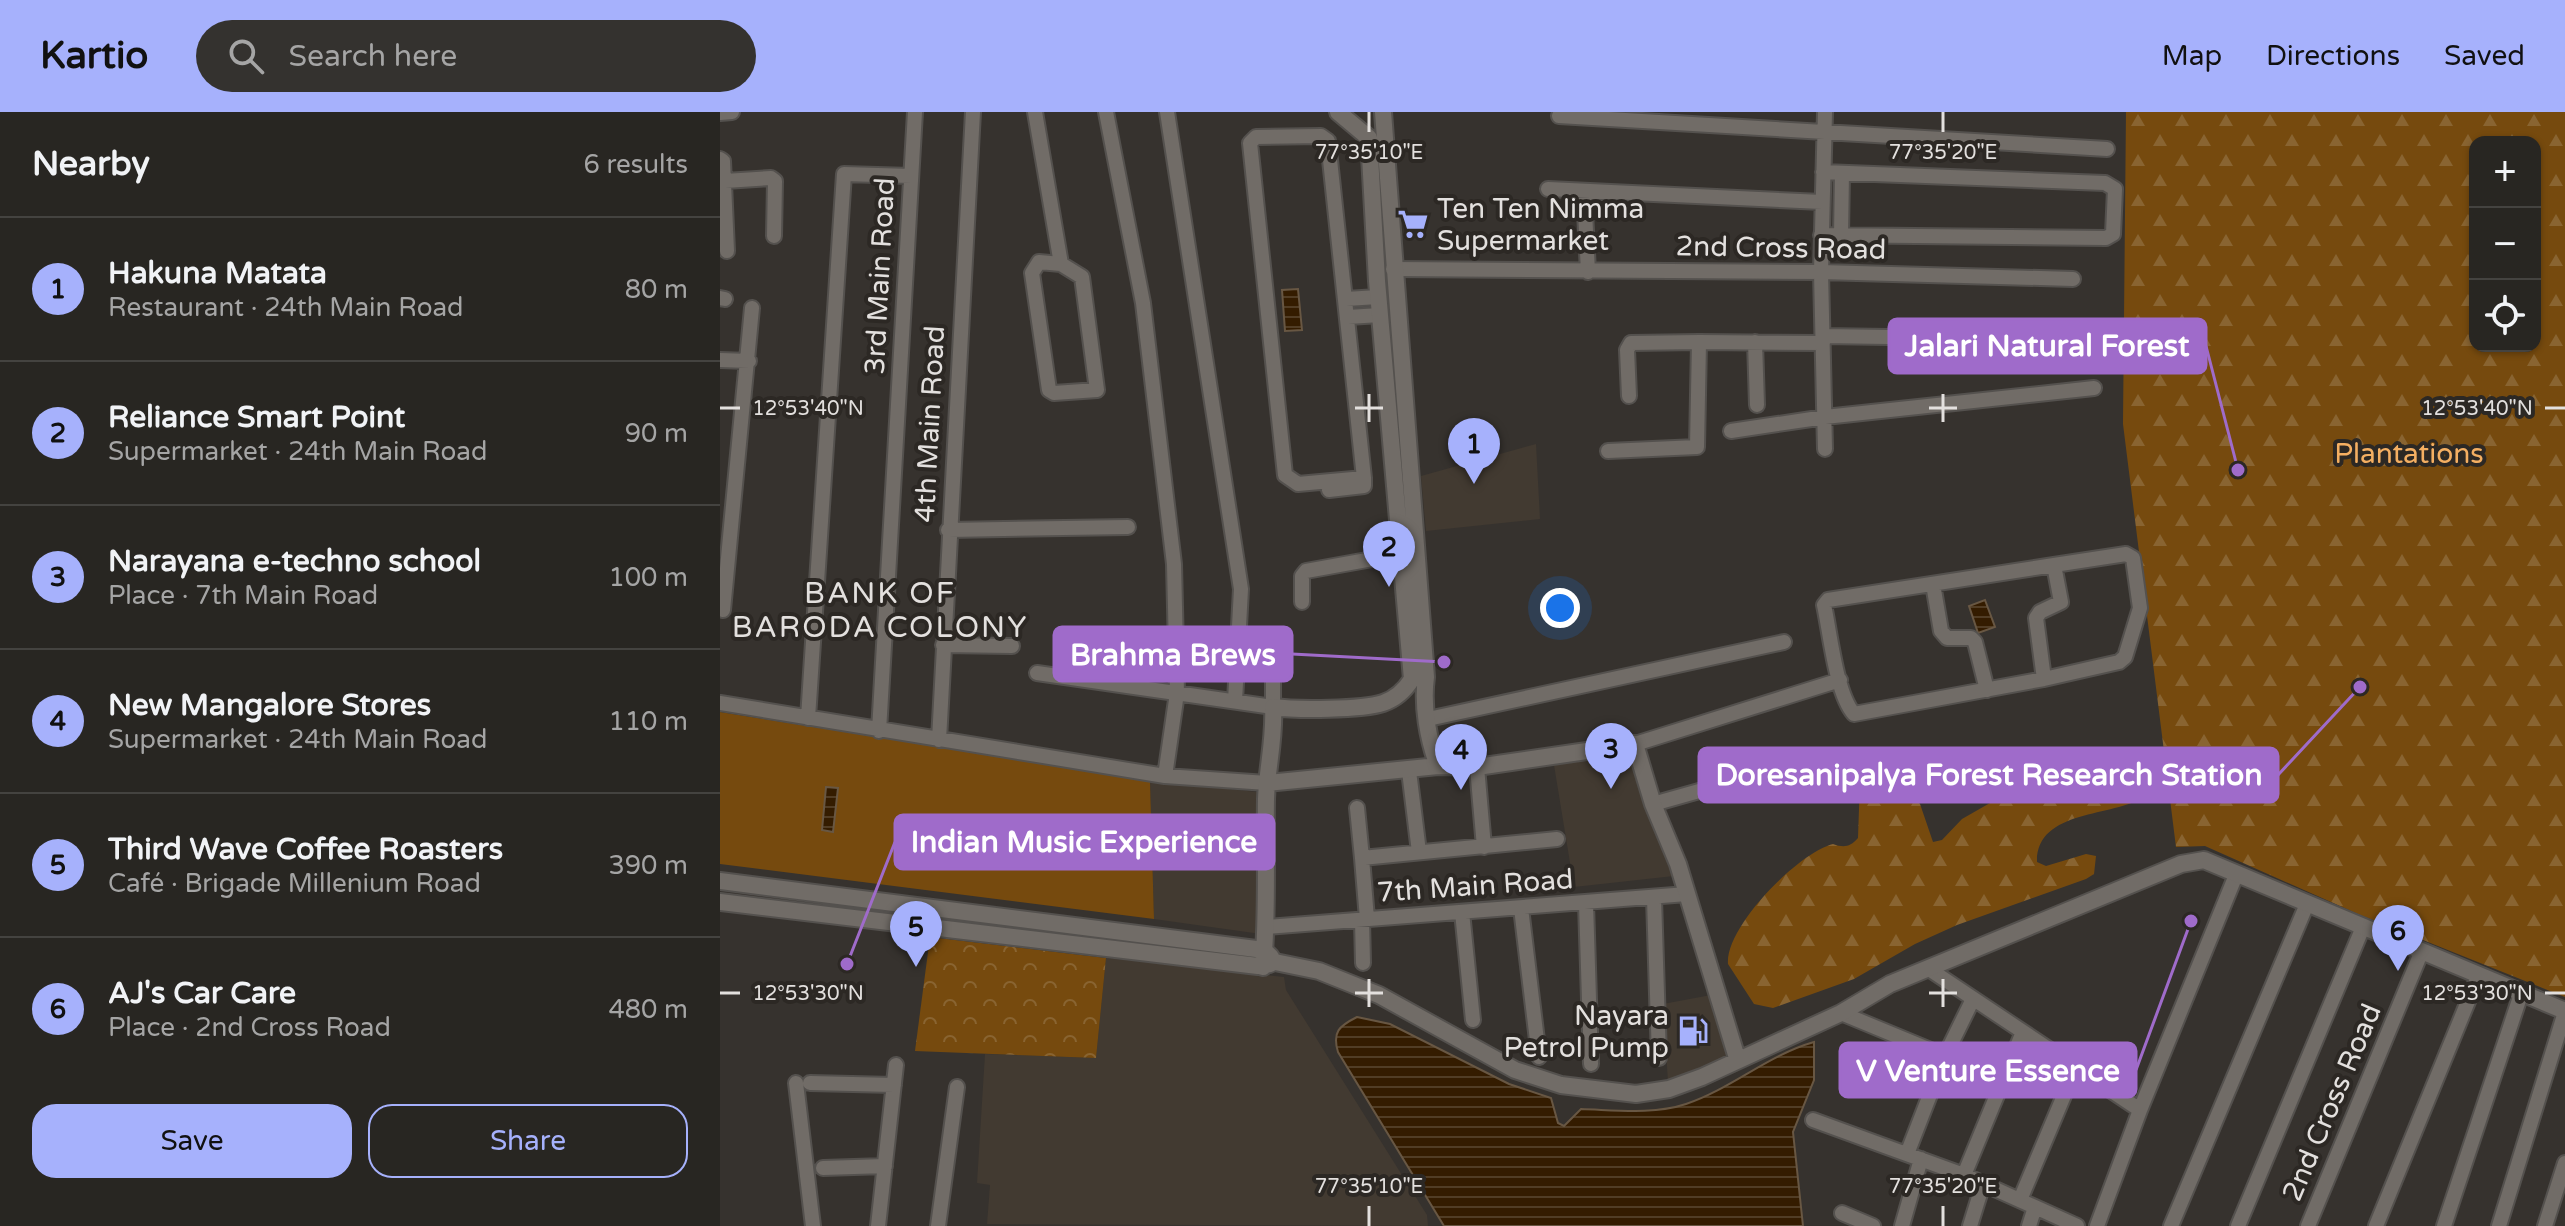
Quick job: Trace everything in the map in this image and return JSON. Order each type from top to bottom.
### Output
[{"type":"street","points":[[720,113],[732,112]]},
{"type":"street","name":"3rd Main Road","points":[[879,731],[915,112]]},
{"type":"street","name":"4th Main Road","points":[[939,740],[973,112]]},
{"type":"street","points":[[1035,112],[1061,264],[1082,277],[1097,390],[1054,393],[1049,390],[1032,273],[1039,262],[1061,264]]},
{"type":"street","points":[[1106,112],[1143,303],[1174,564],[1177,693],[1165,776]]},
{"type":"street","points":[[1167,112],[1222,444],[1241,589],[1235,701]]},
{"type":"street","points":[[1338,112],[1369,138],[1378,297],[1400,554],[1438,766]]},
{"type":"street","points":[[1383,112],[1421,682]]},
{"type":"street","points":[[1825,112],[1821,235],[1825,449]]},
{"type":"street","points":[[1559,116],[2107,149]]},
{"type":"street","points":[[1329,490],[1364,486],[1364,478],[1328,141],[1321,136],[1252,139],[1285,475],[1298,484],[1364,478]]},
{"type":"street","points":[[720,159],[725,181],[727,251]]},
{"type":"street","points":[[1821,235],[2106,238],[2113,234],[2115,189],[2105,183],[1823,172]]},
{"type":"street","points":[[1841,235],[1842,173]]},
{"type":"street","points":[[808,718],[844,174],[911,176]]},
{"type":"street","points":[[725,181],[771,178],[775,181],[774,236]]},
{"type":"street","points":[[1548,189],[1822,202]]},
{"type":"street","points":[[1584,191],[1588,272]]},
{"type":"street","name":"2nd Cross Road","points":[[1393,269],[1821,272],[2073,279]]},
{"type":"street","points":[[1346,299],[1378,297]]},
{"type":"street","points":[[723,610],[752,308]]},
{"type":"street","points":[[1348,317],[1380,315]]},
{"type":"street","points":[[1629,396],[1627,350],[1631,343],[2078,340]]},
{"type":"street","points":[[1608,451],[1697,447],[1699,342]]},
{"type":"street","points":[[1755,342],[1757,405]]},
{"type":"street","points":[[720,360],[749,361]]},
{"type":"street","points":[[1731,431],[1825,417],[2094,388]]},
{"type":"street","points":[[948,530],[1128,527]]},
{"type":"street","points":[[1302,602],[1302,576],[1306,571],[1400,554]]},
{"type":"street","points":[[2130,555],[2140,608],[2125,657],[2119,662],[1854,714],[1848,707],[1840,680],[1825,601],[1933,584],[2130,555]]},
{"type":"street","points":[[2044,679],[2036,618],[2040,612],[2061,602],[2054,565]]},
{"type":"street","points":[[1933,584],[1941,631],[1947,638],[1971,638],[1975,642],[1987,690]]},
{"type":"street","points":[[1428,719],[1784,642]]},
{"type":"street","points":[[943,645],[1012,646]]},
{"type":"street","points":[[1267,959],[1267,783],[1274,730],[1273,651]]},
{"type":"street","points":[[1037,673],[1292,709],[1382,704],[1421,682]]},
{"type":"street","points":[[720,703],[1165,776],[1267,783],[1438,766],[1477,767],[1635,744],[1840,680]]},
{"type":"street","points":[[1635,744],[1653,804],[1678,864],[1737,1058]]},
{"type":"street","points":[[1653,804],[1802,762]]},
{"type":"street","points":[[1477,767],[1484,847]]},
{"type":"street","points":[[1409,771],[1419,852]]},
{"type":"street","points":[[1357,808],[1362,858],[1363,963]]},
{"type":"street","points":[[1362,858],[1557,839]]},
{"type":"street","points":[[720,881],[1267,959],[1319,971],[1379,995],[1515,1070],[1561,1085],[1636,1094],[1669,1089],[1841,1013],[1890,984],[2181,864],[2204,860],[2565,1012],[2499,1226]]},
{"type":"street","points":[[2097,1226],[2140,1110],[2236,875]]},
{"type":"street","name":"7th Main Road","points":[[1267,927],[1687,894]]},
{"type":"street","points":[[1654,898],[1659,1058]]},
{"type":"street","points":[[720,902],[1267,959]]},
{"type":"street","points":[[1586,903],[1591,1064]]},
{"type":"street","points":[[2171,1226],[2307,904]]},
{"type":"street","points":[[1521,908],[1539,1057]]},
{"type":"street","points":[[1462,912],[1473,1020]]},
{"type":"street","points":[[2238,1226],[2363,927]]},
{"type":"street","name":"2nd Cross Road","points":[[2308,1226],[2421,953]]},
{"type":"street","points":[[1929,969],[2140,1110]]},
{"type":"street","points":[[2376,1226],[2478,977]]},
{"type":"street","points":[[2444,1226],[2521,994]]},
{"type":"street","points":[[1902,1226],[1914,1157],[1932,1090],[1973,999]]},
{"type":"street","points":[[1841,1013],[1945,1056]]},
{"type":"street","points":[[1964,1175],[2023,1032]]},
{"type":"street","points":[[1855,1060],[1932,1090]]},
{"type":"street","points":[[878,1226],[896,1065]]},
{"type":"street","points":[[2020,1200],[2076,1067]]},
{"type":"street","points":[[813,1226],[803,1083],[894,1085]]},
{"type":"street","points":[[938,1226],[957,1087]]},
{"type":"street","points":[[1813,1120],[1964,1175],[2077,1226]]},
{"type":"street","points":[[2545,1226],[2565,1163]]},
{"type":"street","points":[[823,1168],[885,1166]]},
{"type":"street","points":[[1970,1226],[1983,1184]]},
{"type":"street","points":[[2029,1226],[2035,1207]]},
{"type":"street","points":[[1842,1213],[1873,1226]]},
{"type":"shaded area","points":[[1298,289],[1302,330],[1285,331],[1282,290]]},
{"type":"shaded area","points":[[1536,444],[1540,519],[1426,531],[1421,476]]},
{"type":"shaded area","points":[[1985,600],[1995,627],[1978,633],[1969,606]]},
{"type":"shaded area","points":[[1622,751],[1632,758],[1674,876],[1574,887],[1553,759]]},
{"type":"shaded area","points":[[1150,781],[1257,792],[1261,934],[1154,919]]},
{"type":"shaded area","points":[[826,787],[838,788],[833,832],[822,830]]},
{"type":"shaded area","points":[[1106,958],[1284,977],[1286,990],[1427,1215],[1428,1226],[987,1224],[990,1185],[977,1183],[985,1054],[1096,1058]]},
{"type":"shaded area","name":"Nayara Petrol Pump","points":[[1711,995],[1730,1058],[1668,1082],[1663,1004]]},
{"type":"shaded area","points":[[1357,1017],[1390,1024],[1509,1084],[1551,1098],[1558,1123],[1564,1126],[1581,1109],[1647,1111],[1686,1104],[1719,1090],[1781,1055],[1814,1042],[1814,1080],[1793,1132],[1803,1226],[1444,1226],[1338,1052],[1338,1030]]},
{"type":"green space","name":"Plantations","points":[[2126,112],[2565,112],[2565,997],[2358,914],[2205,846],[2176,847],[2123,424]]},
{"type":"green space","points":[[720,712],[1150,781],[1154,919],[720,864]]},
{"type":"green space","points":[[1880,761],[1920,804],[1933,842],[1942,840],[1962,819],[1997,799],[2116,781],[2137,781],[2145,787],[2144,797],[2079,817],[2049,832],[2040,845],[2037,862],[2046,866],[2086,854],[2096,856],[2094,874],[2086,879],[1957,925],[1915,944],[1854,979],[1773,1008],[1754,1004],[1728,964],[1730,949],[1738,931],[1766,894],[1801,861],[1818,850],[1833,844],[1847,846],[1858,838],[1860,780],[1870,763]]},
{"type":"green space","points":[[930,937],[1106,958],[1096,1058],[915,1051]]},
{"type":"place","name":"Ten Ten Nimma Supermarket","points":[[1413,224]]},
{"type":"place","name":"Jalari Natural Forest","points":[[2238,470]]},
{"type":"place","name":"Hakuna Matata","points":[[1474,484]]},
{"type":"place","name":"Reliance Smart Point","points":[[1389,587]]},
{"type":"place","name":"Brahma Brews","points":[[1444,662]]},
{"type":"place","name":"Doresanipalya Forest Research Station","points":[[2360,687]]},
{"type":"place","name":"Narayana e-techno school","points":[[1611,789]]},
{"type":"place","name":"New Mangalore Stores","points":[[1461,790]]},
{"type":"place","name":"V Venture Essence","points":[[2191,921]]},
{"type":"place","name":"Indian Music Experience","points":[[847,964]]},
{"type":"place","name":"Third Wave Coffee Roasters","points":[[916,967]]},
{"type":"place","name":"AJ's Car Care","points":[[2398,971]]},
{"type":"place","name":"Nayara Petrol Pump","points":[[1693,1031]]},
{"type":"district","name":"BANK OF BARODA COLONY","points":[[880,610]]}]
